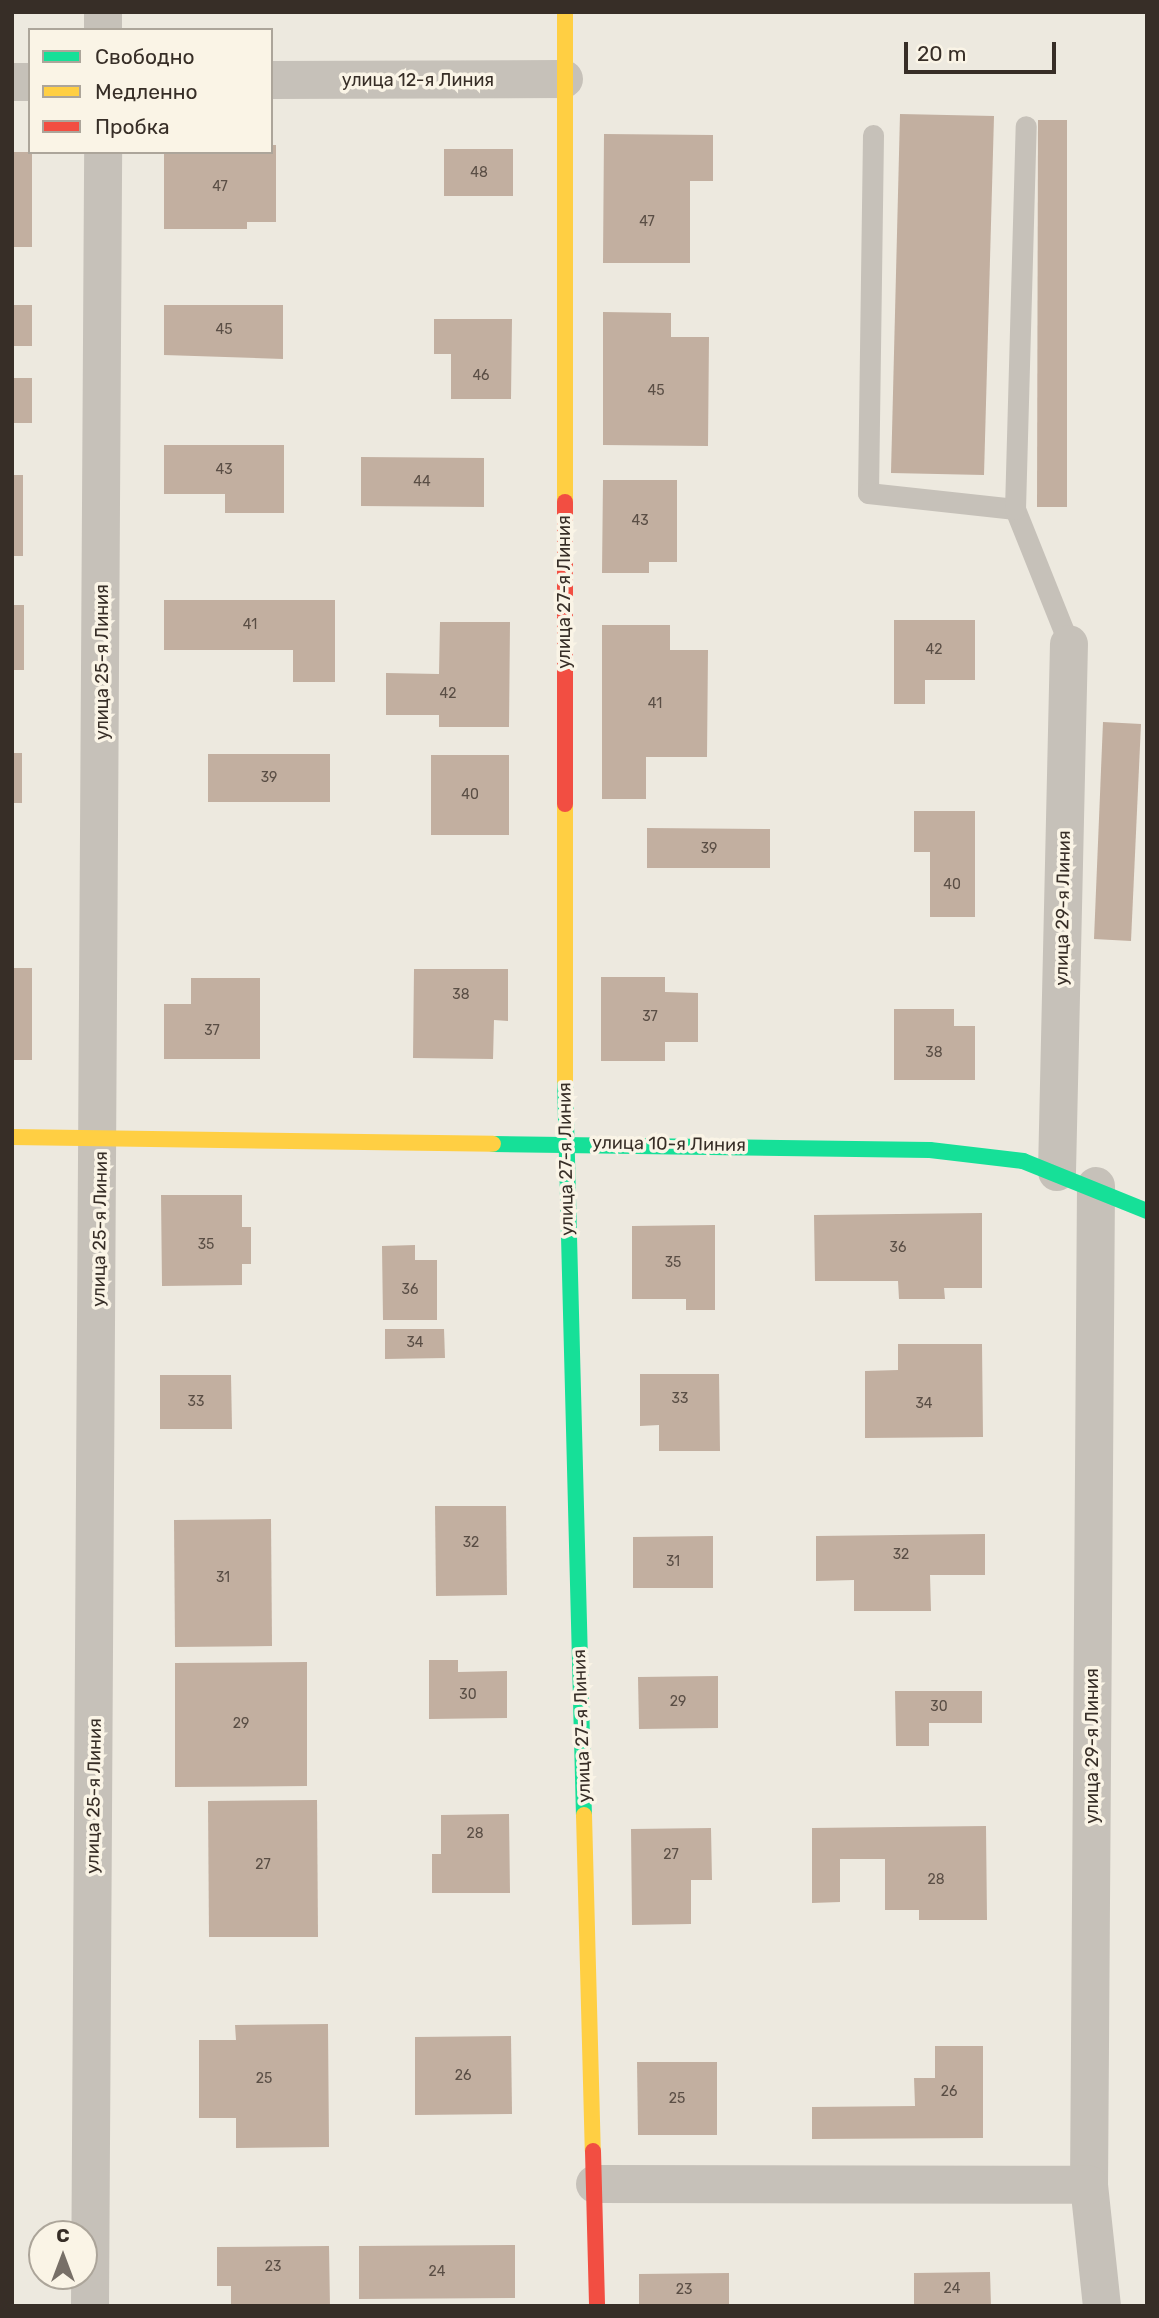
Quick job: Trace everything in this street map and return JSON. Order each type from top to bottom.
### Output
[{"type":"street","name":"улица 27-я Линия","points":[[565,12],[565,1142],[597,2306]]},
{"type":"street","name":"улица 12-я Линия","points":[[273,80],[564,79]]},
{"type":"street","name":"улица 25-я Линия","points":[[90,2306],[100,1137],[103,154]]},
{"type":"street","name":"улица 29-я Линия","points":[[1057,1172],[1069,644]]},
{"type":"street","name":"улица 10-я Линия","points":[[12,1137],[565,1142],[930,1150],[1023,1161],[1096,1186],[1147,1212]]},
{"type":"street","name":"улица 29-я Линия","points":[[1096,1186],[1089,2185],[1102,2306]]},
{"type":"street","points":[[595,2184],[1089,2185]]},
{"type":"lane","points":[[1026,127],[1015,509],[1069,644]]},
{"type":"lane","points":[[873,135],[868,493],[1015,509]]},
{"type":"building","points":[[900,114],[994,116],[984,475],[891,473]]},
{"type":"building","points":[[1038,120],[1067,120],[1067,507],[1037,507]]},
{"type":"building","points":[[604,134],[713,135],[713,181],[690,181],[690,263],[603,263]]},
{"type":"building","points":[[273,145],[276,145],[276,222],[247,222],[247,229],[164,229],[164,154],[273,154]]},
{"type":"building","points":[[444,149],[513,149],[513,196],[444,196]]},
{"type":"building","points":[[12,152],[28,152],[32,154],[32,247],[12,247]]},
{"type":"building","points":[[12,305],[32,305],[32,346],[12,346]]},
{"type":"building","points":[[164,305],[283,305],[283,359],[164,355]]},
{"type":"building","points":[[603,312],[671,313],[671,337],[709,337],[708,446],[603,445]]},
{"type":"building","points":[[434,319],[512,319],[511,399],[451,399],[451,354],[434,354]]},
{"type":"building","points":[[12,378],[32,378],[32,423],[12,423]]},
{"type":"building","points":[[164,445],[284,445],[284,513],[225,513],[225,494],[164,494]]},
{"type":"building","points":[[361,457],[484,458],[484,507],[361,506]]},
{"type":"building","points":[[12,475],[23,475],[23,556],[12,556]]},
{"type":"building","points":[[603,480],[677,480],[677,562],[649,562],[649,573],[602,573]]},
{"type":"building","points":[[164,600],[335,600],[335,682],[293,682],[293,650],[164,650]]},
{"type":"building","points":[[12,605],[24,605],[24,670],[12,670]]},
{"type":"building","points":[[894,620],[975,620],[975,680],[925,680],[925,704],[894,704]]},
{"type":"building","points":[[440,622],[510,622],[509,727],[439,727],[439,715],[386,715],[386,673],[439,674]]},
{"type":"building","points":[[602,625],[670,625],[670,650],[708,650],[707,757],[646,757],[646,799],[602,799]]},
{"type":"building","points":[[1103,722],[1141,724],[1131,941],[1094,939]]},
{"type":"building","points":[[12,753],[22,753],[22,803],[12,803]]},
{"type":"building","points":[[208,754],[330,754],[330,802],[208,802]]},
{"type":"building","points":[[431,755],[509,755],[509,835],[431,835]]},
{"type":"building","points":[[914,811],[975,811],[975,917],[930,917],[930,852],[914,852]]},
{"type":"building","points":[[647,828],[770,829],[770,868],[647,868]]},
{"type":"building","points":[[12,968],[32,968],[32,1060],[12,1060]]},
{"type":"building","points":[[414,969],[508,969],[508,1021],[494,1020],[493,1059],[413,1058]]},
{"type":"building","points":[[601,977],[665,977],[665,992],[698,993],[698,1042],[665,1042],[665,1061],[601,1061]]},
{"type":"building","points":[[191,978],[260,978],[260,1059],[164,1059],[164,1004],[191,1004]]},
{"type":"building","points":[[894,1009],[954,1009],[954,1026],[975,1026],[975,1080],[894,1080]]},
{"type":"building","points":[[161,1195],[242,1195],[242,1227],[251,1227],[251,1264],[242,1264],[242,1285],[162,1286]]},
{"type":"building","points":[[982,1213],[982,1288],[944,1288],[945,1299],[899,1299],[898,1281],[815,1281],[814,1215]]},
{"type":"building","points":[[715,1225],[715,1310],[686,1310],[686,1299],[632,1299],[632,1226]]},
{"type":"building","points":[[415,1245],[415,1260],[437,1260],[437,1320],[383,1320],[382,1246]]},
{"type":"building","points":[[385,1329],[444,1329],[445,1358],[385,1359]]},
{"type":"building","points":[[898,1344],[982,1344],[983,1437],[865,1438],[865,1371],[898,1370]]},
{"type":"building","points":[[640,1374],[719,1374],[720,1451],[659,1451],[659,1425],[640,1426]]},
{"type":"building","points":[[160,1375],[231,1375],[232,1429],[160,1429]]},
{"type":"building","points":[[435,1506],[506,1506],[507,1595],[436,1596]]},
{"type":"building","points":[[271,1519],[272,1646],[175,1647],[174,1520]]},
{"type":"building","points":[[985,1534],[985,1575],[930,1575],[931,1611],[854,1611],[854,1580],[816,1581],[816,1536]]},
{"type":"building","points":[[713,1536],[713,1588],[633,1588],[633,1537]]},
{"type":"building","points":[[429,1660],[458,1660],[458,1672],[507,1671],[507,1718],[429,1719]]},
{"type":"building","points":[[307,1662],[307,1786],[175,1787],[175,1663]]},
{"type":"building","points":[[718,1676],[718,1728],[639,1729],[638,1677]]},
{"type":"building","points":[[895,1691],[982,1691],[982,1723],[929,1723],[929,1746],[896,1746]]},
{"type":"building","points":[[317,1800],[318,1937],[209,1937],[208,1801]]},
{"type":"building","points":[[509,1814],[510,1893],[432,1893],[432,1854],[441,1854],[441,1815]]},
{"type":"building","points":[[986,1826],[987,1920],[919,1920],[919,1910],[885,1910],[885,1859],[840,1859],[840,1902],[812,1903],[812,1828]]},
{"type":"building","points":[[711,1828],[712,1880],[691,1880],[691,1924],[632,1925],[631,1829]]},
{"type":"building","points":[[328,2024],[329,2147],[236,2148],[236,2118],[199,2118],[199,2040],[236,2040],[235,2025]]},
{"type":"building","points":[[511,2036],[512,2114],[415,2115],[415,2037]]},
{"type":"building","points":[[935,2046],[983,2046],[983,2138],[812,2139],[812,2107],[915,2106],[914,2078],[935,2078]]},
{"type":"building","points":[[637,2062],[717,2062],[717,2135],[638,2135]]},
{"type":"building","points":[[515,2245],[515,2298],[359,2299],[359,2246]]},
{"type":"building","points":[[329,2246],[330,2306],[231,2306],[231,2286],[217,2286],[217,2247]]},
{"type":"building","points":[[990,2272],[991,2306],[914,2306],[914,2273]]},
{"type":"building","points":[[729,2273],[729,2306],[639,2306],[639,2274]]},
{"type":"traffic: fast","points":[[565,1081],[584,1815]]},
{"type":"traffic: fast","points":[[493,1144],[930,1150],[1023,1161],[1147,1211]]},
{"type":"traffic: slow","points":[[565,12],[565,502]]},
{"type":"traffic: slow","points":[[565,804],[565,1081]]},
{"type":"traffic: slow","points":[[12,1137],[493,1144]]},
{"type":"traffic: slow","points":[[584,1815],[593,2151]]},
{"type":"traffic: jam","points":[[565,502],[565,804]]},
{"type":"traffic: jam","points":[[593,2151],[597,2306]]}]
